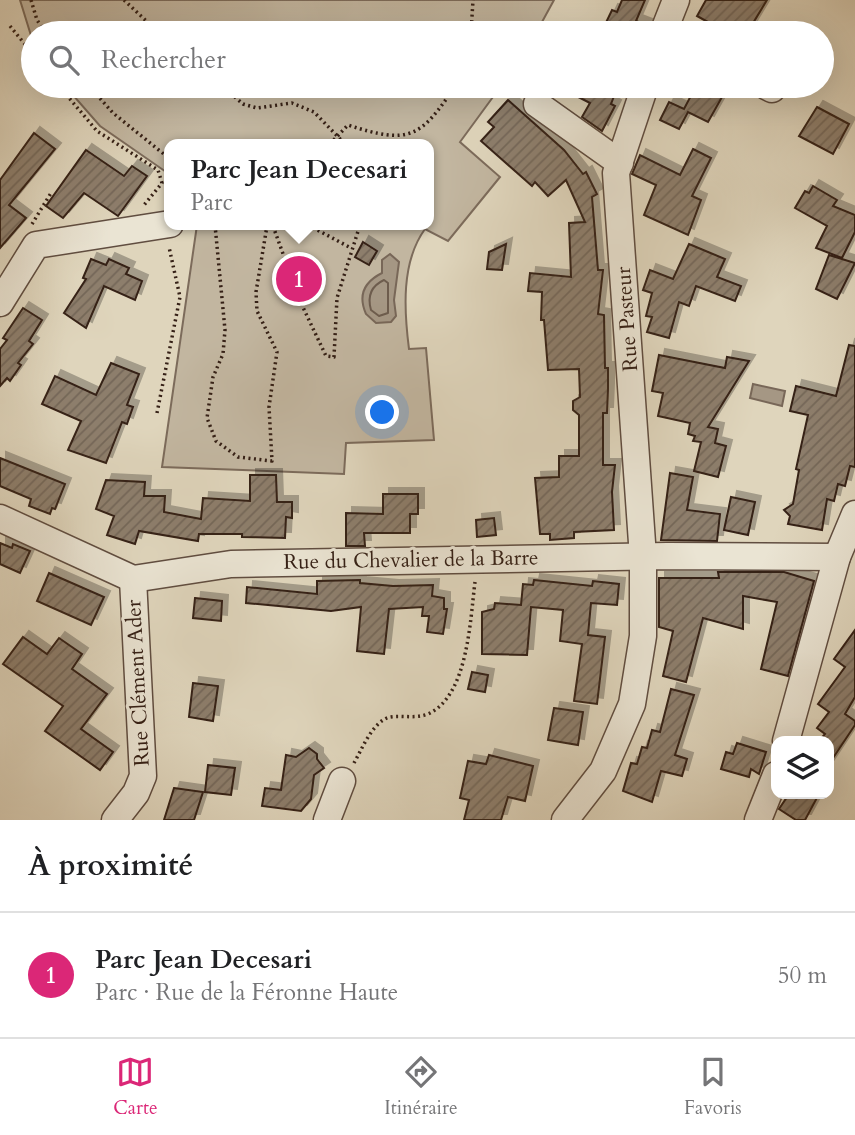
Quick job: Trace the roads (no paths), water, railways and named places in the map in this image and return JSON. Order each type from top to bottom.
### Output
[{"type":"street","points":[[669,21],[676,0]]},
{"type":"street","name":"Rue Pasteur","points":[[565,820],[603,771],[632,704],[643,636],[643,557],[616,173],[641,98]]},
{"type":"street","points":[[537,104],[620,163]]},
{"type":"street","points":[[0,303],[36,245],[164,224]]},
{"type":"street","points":[[787,736],[837,557],[855,514]]},
{"type":"street","points":[[0,518],[133,579]]},
{"type":"street","name":"Rue du Chevalier de la Barre","points":[[133,579],[231,564],[643,557],[837,557]]},
{"type":"street","name":"Rue Clément Ader","points":[[115,820],[136,793],[143,776],[133,579]]},
{"type":"street","points":[[327,820],[342,781]]},
{"type":"street","points":[[758,820],[771,788]]},
{"type":"water","points":[[390,254],[399,262],[394,300],[396,316],[391,322],[376,323],[366,314],[364,290],[382,273],[382,260]]},
{"type":"water","points":[[753,384],[785,391],[782,406],[750,398]]},
{"type":"place","name":"Parc Jean Decesari","points":[[299,279]]}]
